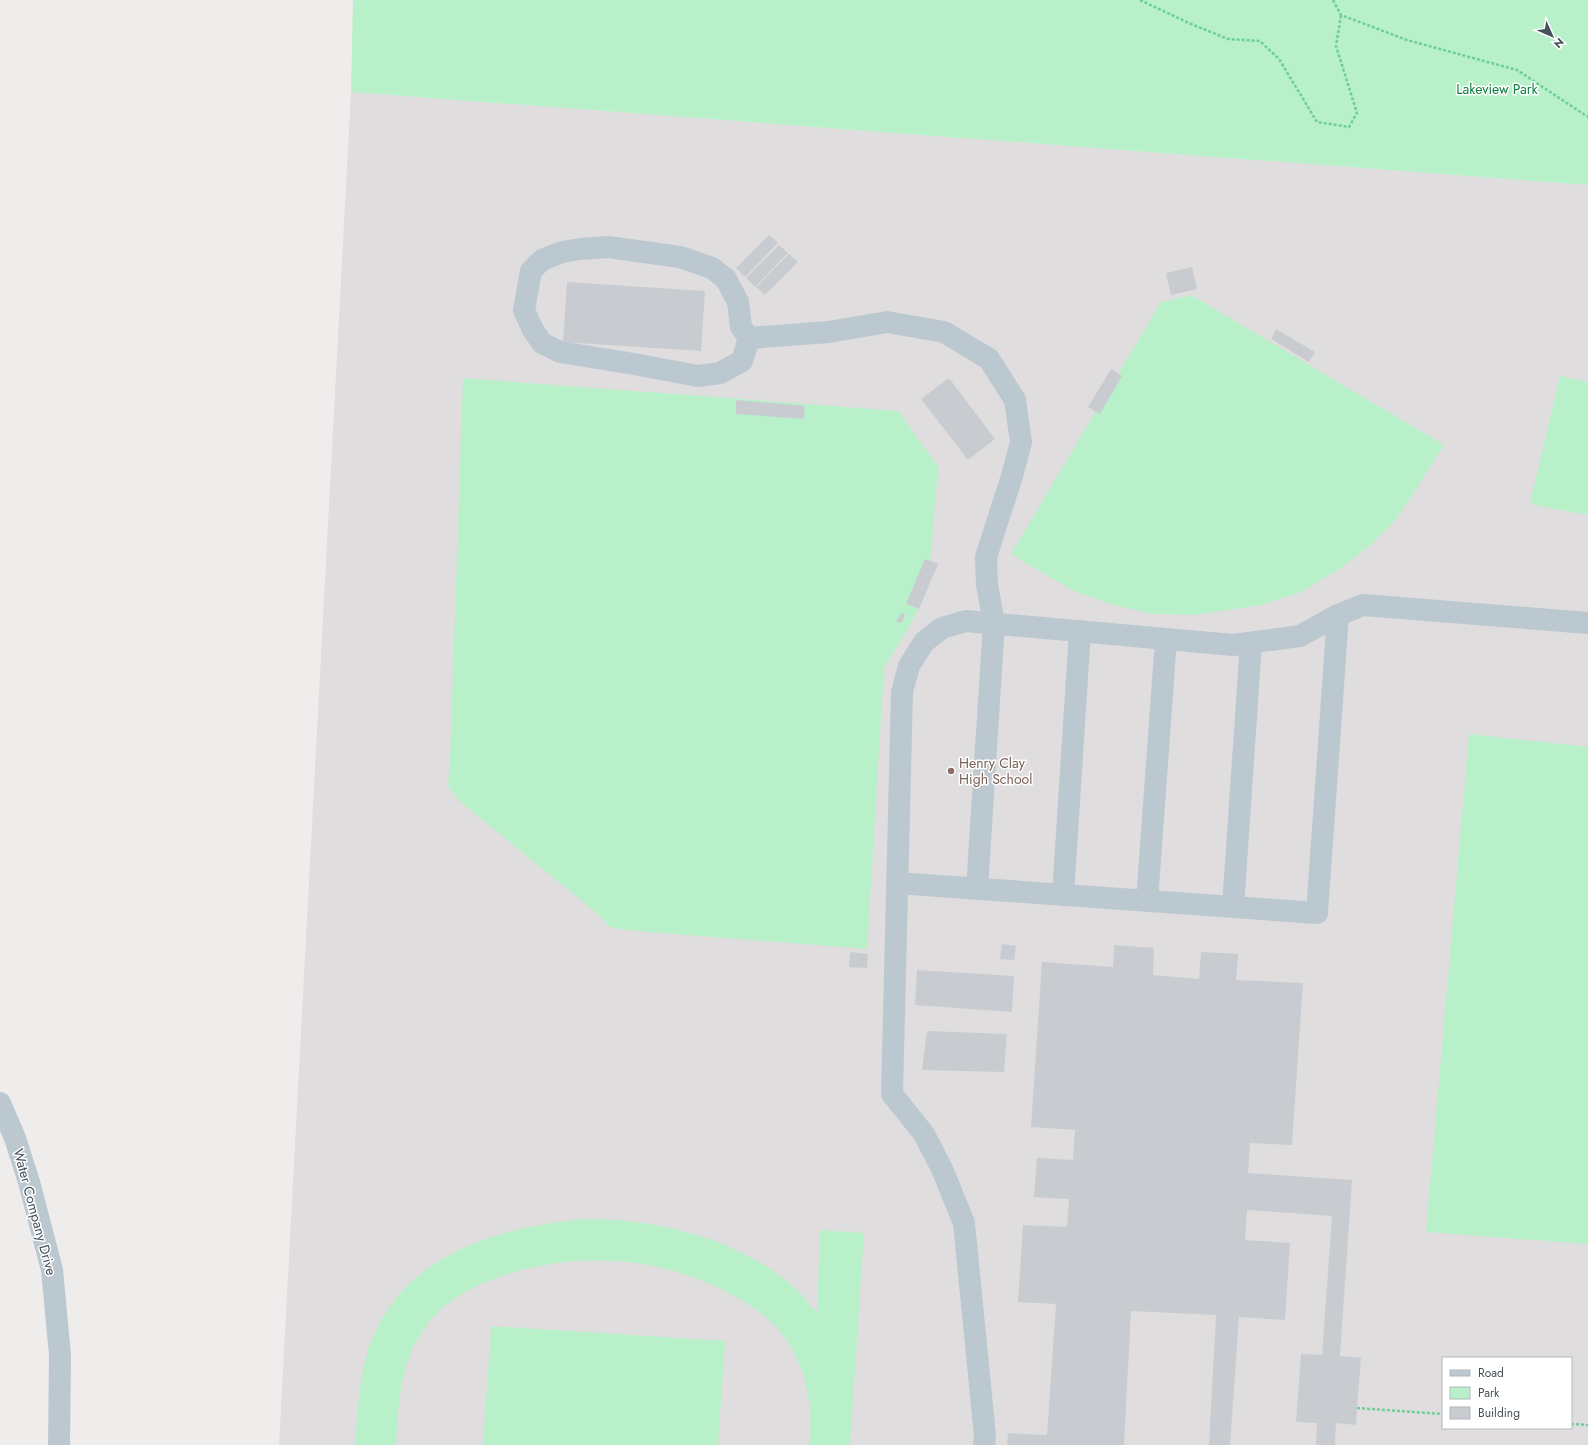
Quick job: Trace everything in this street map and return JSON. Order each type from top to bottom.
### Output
[{"type":"street","points":[[608,247],[680,257],[712,268],[726,279],[738,302],[741,328],[749,338],[742,362],[720,373],[698,376],[560,352],[542,343],[533,330],[524,310],[531,271],[542,260],[562,252],[580,249],[608,247]]},
{"type":"street","points":[[749,338],[829,332],[887,322],[944,332],[989,359],[1015,400],[1021,442],[1012,476],[986,557],[987,585],[994,623],[977,888]]},
{"type":"street","points":[[984,1445],[985,1436],[964,1223],[942,1169],[924,1134],[892,1094],[902,692],[909,666],[924,642],[942,628],[966,621],[1233,645],[1300,636],[1362,605],[1588,623]]},
{"type":"street","points":[[897,883],[1317,913],[1338,616]]},
{"type":"street","points":[[1063,895],[1080,631]]},
{"type":"street","points":[[1147,900],[1166,639]]},
{"type":"street","points":[[1233,906],[1251,643]]},
{"type":"street","name":"Water Company Drive","points":[[0,1102],[15,1138],[29,1182],[52,1270],[60,1355],[59,1445]]},
{"type":"path","points":[[1140,0],[1228,40],[1260,41],[1280,59],[1317,122],[1350,127],[1357,113],[1336,46],[1341,15],[1333,0]]},
{"type":"path","points":[[1341,15],[1408,40],[1516,70],[1588,117]]},
{"type":"path","points":[[1358,1408],[1442,1414]]},
{"type":"path","points":[[1572,1424],[1588,1425]]},
{"type":"shaded area","name":"Henry Clay High School","points":[[351,92],[1588,185],[1588,1445],[279,1445]]},
{"type":"green space","name":"Lakeview Park","points":[[353,0],[1588,0],[1588,185],[351,92]]},
{"type":"green space","points":[[1191,295],[1444,445],[1398,517],[1373,543],[1342,567],[1301,592],[1261,605],[1194,615],[1153,614],[1113,605],[1074,591],[1011,554],[1161,302]]},
{"type":"green space","points":[[1560,376],[1588,382],[1588,515],[1530,504]]},
{"type":"green space","points":[[463,378],[898,411],[938,466],[927,588],[912,622],[884,668],[867,949],[626,930],[610,927],[594,911],[457,799],[448,785]]},
{"type":"green space","points":[[1469,734],[1588,747],[1588,1244],[1426,1232]]},
{"type":"green space","points":[[585,1219],[612,1220],[666,1227],[719,1243],[744,1254],[768,1268],[794,1287],[817,1313],[820,1230],[864,1233],[850,1445],[809,1445],[809,1404],[800,1366],[794,1353],[781,1333],[769,1320],[747,1303],[704,1281],[676,1272],[647,1265],[618,1261],[589,1260],[560,1262],[502,1276],[480,1284],[450,1301],[426,1326],[410,1354],[402,1383],[396,1445],[355,1445],[360,1390],[366,1357],[380,1323],[399,1295],[423,1272],[452,1254],[483,1240],[516,1230],[550,1223]]},
{"type":"green space","points":[[491,1326],[725,1341],[718,1445],[483,1445]]},
{"type":"building","points":[[769,235],[778,243],[745,277],[736,268]]},
{"type":"building","points":[[779,245],[788,253],[755,287],[746,278]]},
{"type":"building","points":[[789,254],[798,262],[765,295],[756,287]]},
{"type":"building","points":[[1192,267],[1197,289],[1171,295],[1166,273]]},
{"type":"building","points":[[567,282],[705,291],[701,351],[563,342]]},
{"type":"building","points":[[1276,329],[1315,352],[1309,362],[1271,339]]},
{"type":"building","points":[[1111,369],[1122,376],[1100,414],[1088,407]]},
{"type":"building","points":[[949,378],[995,439],[968,460],[921,399]]},
{"type":"building","points":[[736,400],[805,406],[804,419],[736,414]]},
{"type":"building","points":[[925,559],[938,564],[919,609],[906,604]]},
{"type":"building","points":[[901,613],[905,615],[901,623],[896,621]]},
{"type":"building","points":[[1002,944],[1016,946],[1014,960],[1000,959]]},
{"type":"building","points":[[1114,945],[1154,948],[1153,975],[1199,979],[1201,952],[1238,954],[1236,980],[1303,983],[1292,1145],[1250,1143],[1248,1173],[1352,1180],[1340,1356],[1361,1358],[1356,1425],[1336,1423],[1335,1445],[1316,1445],[1317,1423],[1296,1422],[1301,1354],[1322,1355],[1332,1216],[1247,1210],[1245,1240],[1290,1243],[1285,1320],[1239,1317],[1230,1445],[1209,1445],[1216,1315],[1131,1311],[1124,1445],[1007,1445],[1008,1433],[1047,1435],[1056,1304],[1018,1302],[1023,1225],[1067,1227],[1069,1199],[1034,1197],[1037,1158],[1073,1160],[1075,1130],[1031,1127],[1042,962],[1113,967]]},
{"type":"building","points":[[850,952],[868,954],[867,968],[849,967]]},
{"type":"building","points":[[917,970],[1014,976],[1012,1012],[915,1005]]},
{"type":"building","points":[[927,1031],[1007,1034],[1004,1072],[922,1070]]},
{"type":"place","name":"Henry Clay High School","points":[[951,771]]}]
